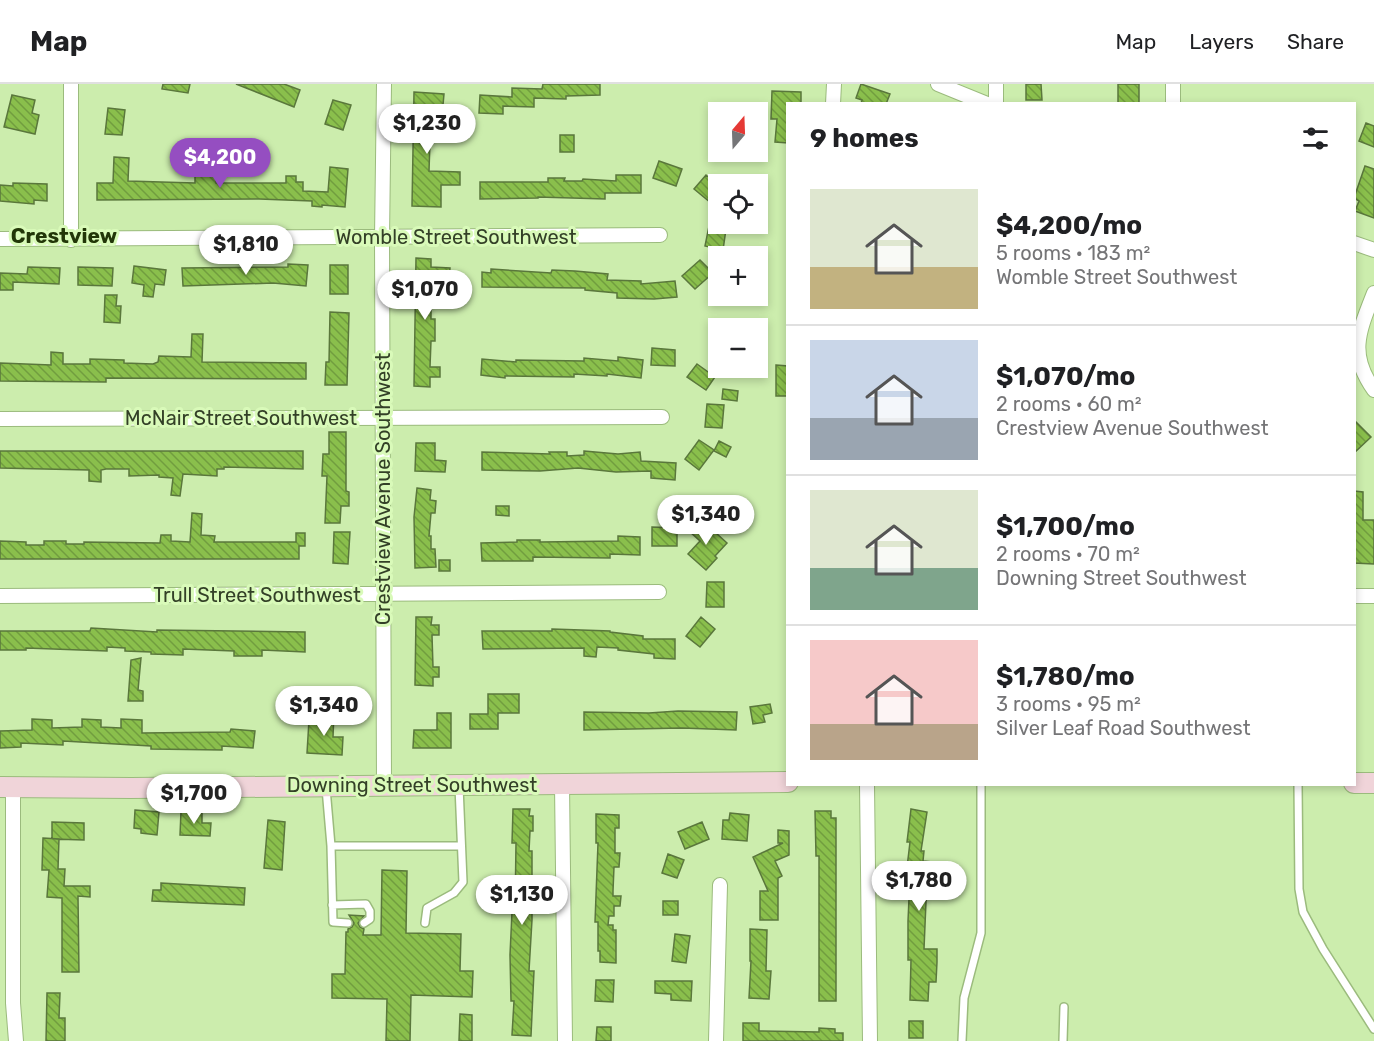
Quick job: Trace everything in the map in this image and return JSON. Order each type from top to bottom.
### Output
[{"type":"street","points":[[71,84],[71,240]]},
{"type":"street","name":"Crestview Avenue Southwest","points":[[384,84],[382,237],[384,785]]},
{"type":"street","points":[[833,102],[834,84]]},
{"type":"street","points":[[939,84],[982,102]]},
{"type":"street","points":[[996,84],[996,102]]},
{"type":"street","points":[[1173,84],[1173,102]]},
{"type":"street","name":"Womble Street Southwest","points":[[0,239],[660,235]]},
{"type":"street","points":[[1356,244],[1374,250]]},
{"type":"street","points":[[1374,293],[1360,328],[1357,345],[1361,369],[1374,390]]},
{"type":"street","name":"McNair Street Southwest","points":[[0,419],[662,417]]},
{"type":"street","name":"Trull Street Southwest","points":[[0,596],[659,592]]},
{"type":"street","points":[[1356,596],[1374,596]]},
{"type":"street","name":"Downing Street Southwest","points":[[7,787],[786,782]]},
{"type":"street","points":[[1356,783],[1374,783]]},
{"type":"street","points":[[562,784],[565,1041]]},
{"type":"street","points":[[867,786],[870,1041]]},
{"type":"street","points":[[7,787],[16,1041]]},
{"type":"street","points":[[716,1041],[720,885]]},
{"type":"lane","points":[[425,923],[426,908],[454,893],[463,882],[459,785]]},
{"type":"lane","points":[[326,786],[331,846],[333,922],[348,923]]},
{"type":"lane","points":[[962,1041],[964,998],[981,933],[981,786]]},
{"type":"lane","points":[[1298,786],[1299,889],[1303,912],[1323,949],[1374,1029]]},
{"type":"lane","points":[[331,846],[461,846]]},
{"type":"lane","points":[[332,905],[366,904],[370,911],[369,918],[364,923]]},
{"type":"lane","points":[[1063,1041],[1064,1007]]},
{"type":"building","points":[[163,84],[190,84],[188,93],[162,89]]},
{"type":"building","points":[[236,84],[284,84],[300,90],[294,107]]},
{"type":"building","points":[[543,84],[600,84],[600,95],[566,96],[566,99],[534,98],[534,107],[503,106],[503,114],[479,113],[480,95],[512,97],[512,88],[542,89]]},
{"type":"building","points":[[861,84],[890,94],[887,102],[862,102],[862,100],[856,98]]},
{"type":"building","points":[[1026,84],[1041,84],[1042,100],[1026,100]]},
{"type":"building","points":[[1118,84],[1139,84],[1139,102],[1118,102]]},
{"type":"building","points":[[772,91],[801,92],[801,102],[786,102],[786,143],[775,142],[777,119],[771,119]]},
{"type":"building","points":[[414,92],[444,94],[443,105],[438,105],[437,112],[431,112],[429,171],[460,172],[460,185],[441,185],[441,207],[412,206]]},
{"type":"building","points":[[12,95],[35,100],[32,113],[39,115],[35,134],[4,127]]},
{"type":"building","points":[[333,100],[351,105],[343,130],[325,124]]},
{"type":"building","points":[[108,108],[125,110],[122,135],[105,134]]},
{"type":"building","points":[[1366,123],[1374,126],[1374,147],[1359,141]]},
{"type":"building","points":[[560,135],[574,135],[574,152],[560,152]]},
{"type":"building","points":[[114,157],[129,158],[128,181],[195,183],[195,173],[216,174],[216,183],[286,183],[286,176],[296,176],[296,182],[303,182],[303,191],[328,192],[330,167],[348,169],[345,207],[312,206],[312,201],[259,199],[97,200],[97,183],[113,183]]},
{"type":"building","points":[[659,161],[682,169],[676,186],[653,178]]},
{"type":"building","points":[[1365,166],[1374,169],[1374,218],[1356,211],[1359,201],[1356,199],[1356,192]]},
{"type":"building","points":[[616,175],[641,175],[641,193],[605,193],[605,199],[538,197],[480,199],[480,182],[548,182],[548,178],[565,178],[564,181],[582,181],[583,179],[616,181]]},
{"type":"building","points":[[706,175],[708,177],[708,201],[694,189]]},
{"type":"building","points":[[13,183],[47,184],[47,201],[34,200],[34,204],[0,201],[0,185],[13,186]]},
{"type":"building","points":[[708,231],[708,234],[725,234],[724,246],[705,246]]},
{"type":"building","points":[[416,258],[431,259],[431,267],[450,268],[449,278],[433,278],[431,319],[435,319],[435,341],[431,341],[430,367],[440,367],[440,377],[430,377],[430,387],[414,386]]},
{"type":"building","points":[[700,260],[708,268],[708,277],[695,289],[682,276]]},
{"type":"building","points":[[288,264],[308,265],[306,286],[273,283],[183,286],[182,268],[288,267]]},
{"type":"building","points":[[330,265],[348,265],[348,294],[330,294]]},
{"type":"building","points":[[134,266],[166,270],[164,285],[155,284],[153,297],[143,296],[144,285],[132,283]]},
{"type":"building","points":[[28,267],[60,268],[59,284],[13,282],[13,290],[0,290],[0,273],[27,274]]},
{"type":"building","points":[[78,267],[113,268],[112,286],[78,285]]},
{"type":"building","points":[[491,269],[608,274],[607,280],[641,281],[641,284],[675,281],[677,297],[617,298],[617,293],[585,290],[585,288],[482,287],[482,272],[491,273]]},
{"type":"building","points":[[105,295],[117,295],[116,306],[121,306],[120,323],[104,322]]},
{"type":"building","points":[[330,312],[349,313],[347,385],[325,385],[326,362],[329,362]]},
{"type":"building","points":[[192,334],[203,334],[202,362],[306,363],[306,379],[106,378],[106,382],[0,381],[0,363],[51,365],[51,352],[63,353],[63,364],[90,364],[90,359],[153,364],[158,362],[159,356],[191,357]]},
{"type":"building","points":[[652,348],[675,350],[675,366],[651,365]]},
{"type":"building","points":[[618,357],[643,360],[641,378],[607,374],[607,376],[574,374],[574,377],[505,376],[505,378],[481,375],[482,359],[516,362],[516,360],[584,361],[584,358],[618,361]]},
{"type":"building","points":[[697,364],[708,372],[708,378],[714,378],[706,390],[687,377]]},
{"type":"building","points":[[776,365],[786,366],[786,396],[776,396]]},
{"type":"building","points":[[723,389],[738,391],[737,401],[722,399]]},
{"type":"building","points":[[707,404],[724,405],[722,428],[705,427]]},
{"type":"building","points":[[1356,422],[1371,437],[1356,451]]},
{"type":"building","points":[[329,432],[346,432],[346,491],[349,492],[349,506],[341,506],[340,523],[325,523],[327,476],[322,476],[323,454],[329,454]]},
{"type":"building","points":[[699,440],[714,450],[699,470],[685,459]]},
{"type":"building","points":[[719,441],[731,447],[726,457],[714,451]]},
{"type":"building","points":[[416,443],[435,443],[435,460],[446,461],[445,472],[415,471]]},
{"type":"building","points":[[0,451],[303,451],[303,469],[224,467],[224,469],[217,469],[217,476],[183,474],[180,496],[171,495],[173,478],[159,477],[159,475],[129,476],[129,469],[101,470],[101,482],[89,481],[89,470],[0,468]]},
{"type":"building","points":[[584,451],[618,454],[640,452],[641,461],[676,463],[675,480],[651,478],[651,471],[616,472],[578,468],[540,471],[482,470],[482,452],[550,454],[549,452],[567,452],[567,456],[584,455]]},
{"type":"building","points":[[417,488],[431,490],[430,500],[436,501],[435,513],[431,513],[429,536],[431,536],[431,549],[435,549],[436,567],[415,568],[414,517]]},
{"type":"building","points":[[1356,491],[1363,492],[1363,520],[1374,520],[1374,564],[1356,563]]},
{"type":"building","points":[[496,506],[509,506],[509,516],[496,515]]},
{"type":"building","points":[[192,513],[202,514],[201,535],[215,536],[214,542],[296,542],[296,533],[305,533],[305,546],[299,546],[299,559],[0,559],[0,541],[26,542],[26,545],[44,545],[44,541],[66,541],[66,544],[84,544],[84,542],[160,543],[161,535],[171,535],[171,541],[190,542]]},
{"type":"building","points":[[698,522],[704,527],[706,524],[727,543],[706,570],[688,554],[700,541],[690,532]]},
{"type":"building","points":[[652,527],[677,528],[677,546],[652,546]]},
{"type":"building","points":[[334,532],[350,532],[348,564],[333,563]]},
{"type":"building","points":[[618,536],[640,537],[640,555],[610,554],[610,558],[533,557],[533,561],[482,561],[481,543],[517,542],[517,540],[618,541]]},
{"type":"building","points":[[439,560],[450,560],[450,571],[439,571]]},
{"type":"building","points":[[707,582],[724,582],[724,607],[706,607]]},
{"type":"building","points":[[416,617],[432,617],[431,625],[439,625],[439,635],[432,635],[433,667],[439,667],[439,677],[433,677],[433,686],[415,685]]},
{"type":"building","points":[[701,617],[715,629],[700,647],[686,636]]},
{"type":"building","points":[[91,628],[157,632],[157,630],[305,632],[305,652],[262,650],[262,656],[234,656],[234,651],[183,649],[183,655],[151,654],[151,652],[125,651],[125,648],[107,647],[107,651],[26,648],[26,650],[0,650],[0,631],[90,631]]},
{"type":"building","points":[[552,629],[610,631],[643,636],[643,639],[675,639],[675,659],[654,658],[654,654],[618,650],[618,648],[597,647],[596,657],[584,656],[584,648],[483,649],[482,631],[552,631]]},
{"type":"building","points":[[141,658],[138,690],[143,691],[143,701],[128,701],[131,660]]},
{"type":"building","points":[[488,694],[519,694],[519,713],[498,713],[498,729],[470,729],[470,714],[488,714]]},
{"type":"building","points":[[770,704],[772,713],[763,715],[765,722],[753,724],[750,707]]},
{"type":"building","points":[[324,711],[334,712],[333,737],[343,737],[342,755],[307,753],[309,720],[324,721]]},
{"type":"building","points":[[584,712],[737,712],[736,730],[682,728],[584,730]]},
{"type":"building","points":[[437,713],[451,713],[451,748],[413,748],[414,730],[437,730]]},
{"type":"building","points":[[32,719],[52,720],[52,728],[82,727],[82,719],[101,720],[101,727],[121,728],[121,719],[142,720],[142,733],[230,732],[231,729],[255,731],[253,748],[222,746],[222,750],[151,749],[151,746],[63,741],[63,745],[21,743],[21,747],[0,748],[0,731],[32,730]]},
{"type":"building","points":[[513,809],[530,809],[529,816],[533,816],[529,851],[532,851],[532,920],[529,971],[534,971],[531,1036],[512,1035],[514,1001],[511,1001],[510,955],[512,912],[515,912],[516,843],[512,843]]},
{"type":"building","points":[[911,809],[927,812],[921,851],[924,851],[923,861],[932,862],[930,879],[927,878],[924,949],[937,949],[937,962],[936,982],[929,982],[928,1001],[910,1000],[911,960],[908,960],[908,921],[910,876],[906,876]]},
{"type":"building","points":[[135,810],[159,812],[157,835],[141,833],[141,829],[134,828]]},
{"type":"building","points":[[181,811],[202,812],[202,823],[211,823],[210,836],[180,835]]},
{"type":"building","points":[[815,811],[831,811],[831,818],[836,818],[836,1001],[819,1001],[819,856],[816,856]]},
{"type":"building","points":[[730,813],[749,815],[747,841],[722,839],[723,820],[729,820]]},
{"type":"building","points":[[596,814],[619,815],[619,828],[615,828],[615,853],[620,853],[619,867],[614,867],[613,896],[621,896],[620,906],[614,906],[614,916],[609,916],[608,925],[613,925],[613,930],[616,930],[616,963],[600,962],[600,951],[598,951],[598,922],[595,922],[598,843],[596,843]]},
{"type":"building","points":[[268,820],[285,822],[282,870],[264,868]]},
{"type":"building","points":[[52,822],[84,823],[84,840],[52,839]]},
{"type":"building","points":[[702,822],[709,839],[685,849],[678,832]]},
{"type":"building","points":[[778,830],[789,831],[789,855],[775,861],[782,876],[778,878],[778,920],[760,920],[760,891],[768,891],[753,857],[783,843],[778,843]]},
{"type":"building","points":[[43,838],[59,839],[58,869],[65,869],[64,886],[90,886],[90,897],[78,896],[79,972],[62,972],[62,898],[47,897],[49,870],[42,870]]},
{"type":"building","points":[[668,854],[684,860],[677,878],[662,873]]},
{"type":"building","points":[[382,870],[407,871],[406,933],[461,934],[460,971],[473,971],[472,997],[411,995],[410,1041],[386,1041],[387,999],[332,998],[332,974],[345,974],[346,932],[354,923],[349,915],[364,916],[358,923],[364,929],[363,935],[381,935]]},
{"type":"building","points":[[161,883],[245,888],[244,905],[152,901],[153,890],[161,890]]},
{"type":"building","points":[[663,901],[678,901],[678,915],[663,915]]},
{"type":"building","points":[[750,929],[767,930],[766,971],[771,971],[769,999],[749,998]]},
{"type":"building","points":[[675,934],[690,936],[686,963],[672,961]]},
{"type":"building","points":[[596,980],[614,980],[613,1002],[595,1001]]},
{"type":"building","points":[[655,981],[692,981],[691,1001],[671,1000],[671,994],[655,993]]},
{"type":"building","points":[[47,993],[60,993],[59,1018],[65,1018],[65,1041],[46,1041]]},
{"type":"building","points":[[460,1014],[472,1015],[472,1041],[459,1041]]},
{"type":"building","points":[[909,1021],[923,1021],[923,1038],[909,1038]]},
{"type":"building","points":[[743,1023],[759,1023],[759,1031],[819,1032],[819,1028],[835,1029],[835,1033],[843,1033],[843,1041],[743,1041]]},
{"type":"building","points":[[597,1027],[611,1027],[611,1041],[596,1041]]},
{"type":"district","name":"Crestview","points":[[64,235]]}]
